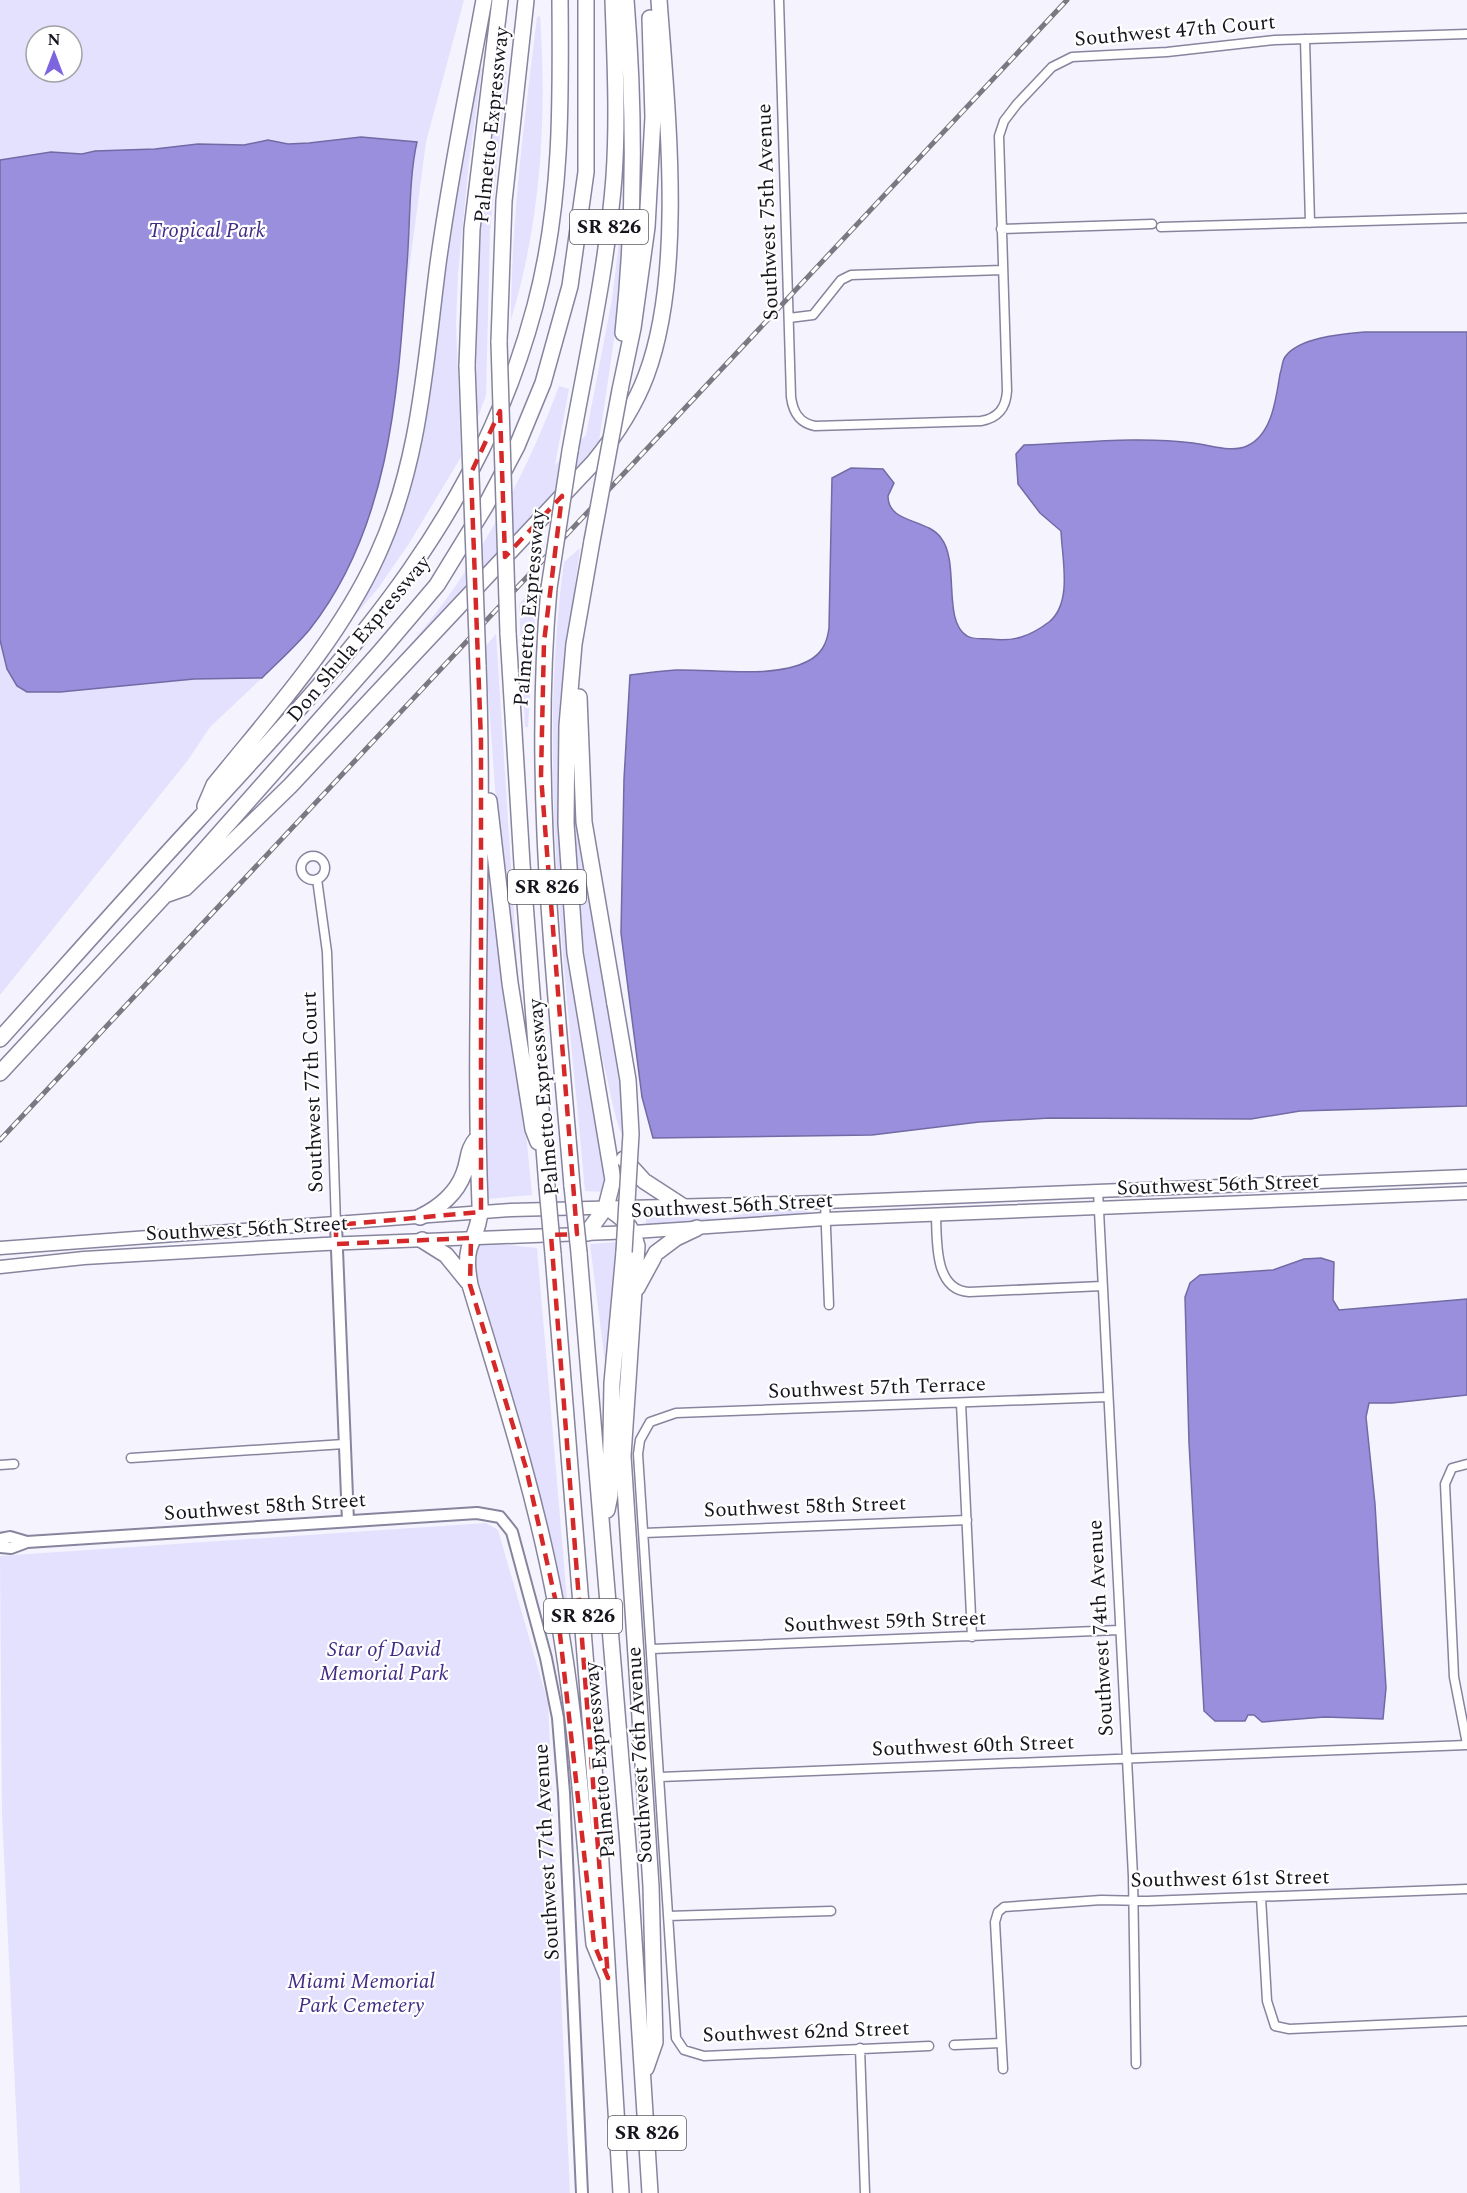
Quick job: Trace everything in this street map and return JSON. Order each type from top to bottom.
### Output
[{"type":"highway","points":[[198,819],[214,785],[298,679],[347,611],[368,576],[394,518],[415,441],[448,198],[484,0]]},
{"type":"highway","points":[[500,0],[472,229],[467,366],[481,766],[478,941],[480,1212],[468,1259],[470,1285],[526,1468],[552,1583],[570,1698],[594,1944],[608,1978]]},
{"type":"highway","name":"Palmetto Expressway","points":[[526,0],[504,201],[499,342],[508,633],[522,864],[544,1158],[576,1529],[621,2193]]},
{"type":"highway","name":"Don Shula Expressway","points":[[0,1039],[198,819],[278,734],[394,595],[458,497],[494,425],[531,321],[549,243],[560,144],[560,0]]},
{"type":"highway","name":"Don Shula Expressway","points":[[0,1073],[165,895],[437,585],[486,505],[517,446],[552,352],[570,286],[579,234],[586,148],[586,0]]},
{"type":"highway","name":"Palmetto Expressway","points":[[613,0],[616,111],[612,197],[602,277],[570,451],[549,588],[541,689],[541,776],[547,883],[603,1531],[644,2073],[650,2193]]},
{"type":"highway","points":[[586,1233],[606,1207],[613,1180],[577,964],[567,858],[567,726],[574,644],[622,372],[621,351],[631,242],[634,153],[633,95],[626,0]]},
{"type":"highway","points":[[622,372],[629,351],[639,295],[648,207],[653,117],[649,0]]},
{"type":"highway","points":[[165,895],[185,888],[290,786],[594,462],[630,409],[653,354],[665,280],[668,149],[659,0]]},
{"type":"highway","points":[[580,616],[582,646],[579,731],[582,807],[593,890],[627,1071],[632,1134],[612,1383],[610,1495],[603,1531]]},
{"type":"highway","points":[[481,766],[489,795],[504,938],[533,1129],[544,1158]]},
{"type":"highway","points":[[605,1125],[623,1157],[637,1174],[684,1207]]},
{"type":"highway","points":[[420,1217],[445,1201],[459,1184],[466,1164],[468,1148],[478,1137]]},
{"type":"highway","points":[[606,1207],[626,1221],[634,1232],[637,1246],[623,1456],[653,1929],[655,2042],[644,2073]]},
{"type":"highway","points":[[634,1293],[656,1253],[676,1238],[697,1228]]},
{"type":"highway","points":[[422,1240],[452,1260],[470,1285]]},
{"type":"main road","name":"Southwest 56th Street","points":[[0,1248],[336,1225],[480,1212],[936,1198],[1467,1176]]},
{"type":"main road","name":"Southwest 56th Street","points":[[0,1267],[84,1258],[336,1244],[634,1232],[825,1220],[1467,1193]]},
{"type":"main road","points":[[936,1198],[936,1215]]},
{"type":"street","name":"Southwest 75th Avenue","points":[[779,0],[791,397],[794,410],[801,420]]},
{"type":"street","name":"Southwest 47th Court","points":[[801,420],[818,426],[981,421],[992,418],[1003,409],[1006,391],[1000,131],[1010,111],[1057,63],[1079,56],[1155,53],[1251,42],[1467,34]]},
{"type":"street","points":[[1305,39],[1310,223]]},
{"type":"street","points":[[1001,230],[1467,218]]},
{"type":"street","points":[[789,318],[813,315],[841,280],[851,275],[1002,270]]},
{"type":"street","name":"Southwest 77th Court","points":[[317,879],[328,972],[336,1244],[348,1521]]},
{"type":"street","name":"Southwest 74th Avenue","points":[[1098,1191],[1132,1900],[1136,2064]]},
{"type":"street","points":[[825,1202],[829,1305]]},
{"type":"street","points":[[936,1215],[940,1258],[950,1286],[969,1292],[1102,1286]]},
{"type":"street","name":"Southwest 57th Terrace","points":[[650,1422],[676,1413],[1107,1397]]},
{"type":"street","points":[[961,1403],[972,1637]]},
{"type":"street","name":"Southwest 76th Avenue","points":[[650,1422],[642,1435],[638,1449],[675,2033],[684,2050]]},
{"type":"street","points":[[131,1458],[344,1444]]},
{"type":"street","points":[[0,1465],[14,1464]]},
{"type":"street","points":[[1467,1464],[1455,1466],[1450,1471],[1445,1484],[1455,1677],[1467,1744]]},
{"type":"street","name":"Southwest 58th Street","points":[[0,1547],[11,1548],[27,1542],[483,1513],[504,1520]]},
{"type":"street","name":"Southwest 77th Avenue","points":[[504,1520],[514,1538],[546,1658],[558,1718],[564,1793],[583,2192]]},
{"type":"street","name":"Southwest 58th Street","points":[[644,1533],[967,1520]]},
{"type":"street","name":"Southwest 58th Street","points":[[0,1539],[10,1537],[27,1542]]},
{"type":"street","name":"Southwest 59th Street","points":[[652,1649],[1119,1630]]},
{"type":"street","name":"Southwest 60th Street","points":[[660,1777],[1467,1744]]},
{"type":"street","name":"Southwest 61st Street","points":[[1001,2043],[997,1914],[1002,1908],[1132,1900],[1467,1889]]},
{"type":"street","points":[[1261,1897],[1267,2001],[1275,2026],[1289,2029],[1467,2021]]},
{"type":"street","points":[[668,1916],[831,1911]]},
{"type":"street","points":[[954,2045],[1001,2043],[1003,2069]]},
{"type":"street","name":"Southwest 62nd Street","points":[[684,2050],[704,2056],[929,2046]]},
{"type":"street","points":[[860,2048],[865,2193]]},
{"type":"highlighted area","points":[[500,411],[505,557],[562,496],[544,642],[541,776],[577,1234],[551,1235],[608,1978],[594,1944],[557,1607],[526,1468],[470,1285],[471,1238],[336,1244],[336,1225],[481,1212],[481,741],[471,473]]},
{"type":"green space","name":"Tropical Park","points":[[0,0],[464,0],[426,142],[382,472],[340,583],[262,678],[210,727],[188,760],[0,995]]},
{"type":"green space","points":[[540,16],[543,93],[539,169],[529,245],[511,320],[513,244],[520,168],[537,17]]},
{"type":"green space","points":[[479,67],[482,69],[469,162],[458,274],[456,323],[461,457],[408,545],[379,587],[347,625],[423,430],[453,216]]},
{"type":"green space","points":[[503,71],[507,71],[490,230],[486,395],[477,420],[480,245],[489,158]]},
{"type":"green space","points":[[624,203],[620,299],[598,448],[375,687],[437,612],[463,576],[495,524],[536,443],[559,386],[569,389],[555,465],[586,435],[612,299]]},
{"type":"green space","points":[[580,548],[560,701],[563,705],[560,828],[564,902],[572,969],[608,1168],[605,1192],[585,1191],[557,876],[553,719],[556,640],[564,562]]},
{"type":"green space","points":[[537,587],[528,727],[525,727],[519,604]]},
{"type":"green space","points":[[496,634],[518,976],[514,976],[496,802],[485,647]]},
{"type":"green space","points":[[575,806],[577,806],[586,885],[621,1072],[626,1143],[614,1111],[587,977],[577,874]]},
{"type":"green space","points":[[490,867],[523,1102],[532,1195],[486,1199],[487,1013],[484,927],[486,868]]},
{"type":"green space","points":[[799,1208],[812,1214],[646,1226],[646,1217],[725,1218],[763,1209]]},
{"type":"green space","points":[[618,1242],[606,1370],[590,1244]]},
{"type":"green space","points":[[487,1243],[537,1248],[572,1658],[520,1432],[474,1268],[477,1246]]},
{"type":"green space","name":"Miami Memorial Park Cemetery","points":[[486,1523],[498,1530],[548,1703],[570,2193],[20,2193],[2,1813],[0,1556]]},
{"type":"shaded area","name":"Tropical Park","points":[[361,137],[417,142],[411,186],[399,359],[386,455],[374,501],[358,546],[337,589],[310,629],[262,678],[194,679],[60,692],[27,692],[17,686],[7,669],[0,640],[0,160],[51,152],[82,154],[95,151],[155,149],[198,144],[244,145],[268,140],[288,144]]},
{"type":"shaded area","points":[[1365,332],[1467,332],[1467,1106],[1300,1111],[1251,1119],[1050,1118],[979,1122],[872,1135],[653,1138],[642,1097],[621,933],[624,779],[630,675],[676,670],[744,672],[778,670],[794,667],[817,655],[825,643],[829,628],[832,478],[851,468],[883,469],[894,483],[888,496],[894,512],[927,527],[941,538],[947,548],[950,561],[955,618],[959,628],[967,636],[1006,640],[1028,635],[1049,622],[1056,614],[1064,592],[1064,567],[1061,531],[1040,513],[1018,484],[1016,454],[1024,445],[1151,440],[1193,443],[1228,449],[1241,448],[1255,441],[1267,425],[1274,405],[1283,361],[1292,350],[1322,338]]},
{"type":"shaded area","points":[[1321,1258],[1334,1262],[1333,1300],[1339,1310],[1467,1299],[1467,1395],[1392,1403],[1369,1403],[1366,1417],[1375,1504],[1386,1688],[1383,1719],[1325,1717],[1262,1722],[1254,1715],[1248,1715],[1245,1721],[1215,1721],[1204,1711],[1189,1443],[1185,1297],[1190,1283],[1200,1275],[1273,1270],[1304,1259]]},
{"type":"railway","points":[[0,1140],[1067,0]]},
{"type":"park label","name":"Star of David Memorial Park","points":[[384,1662]]}]
